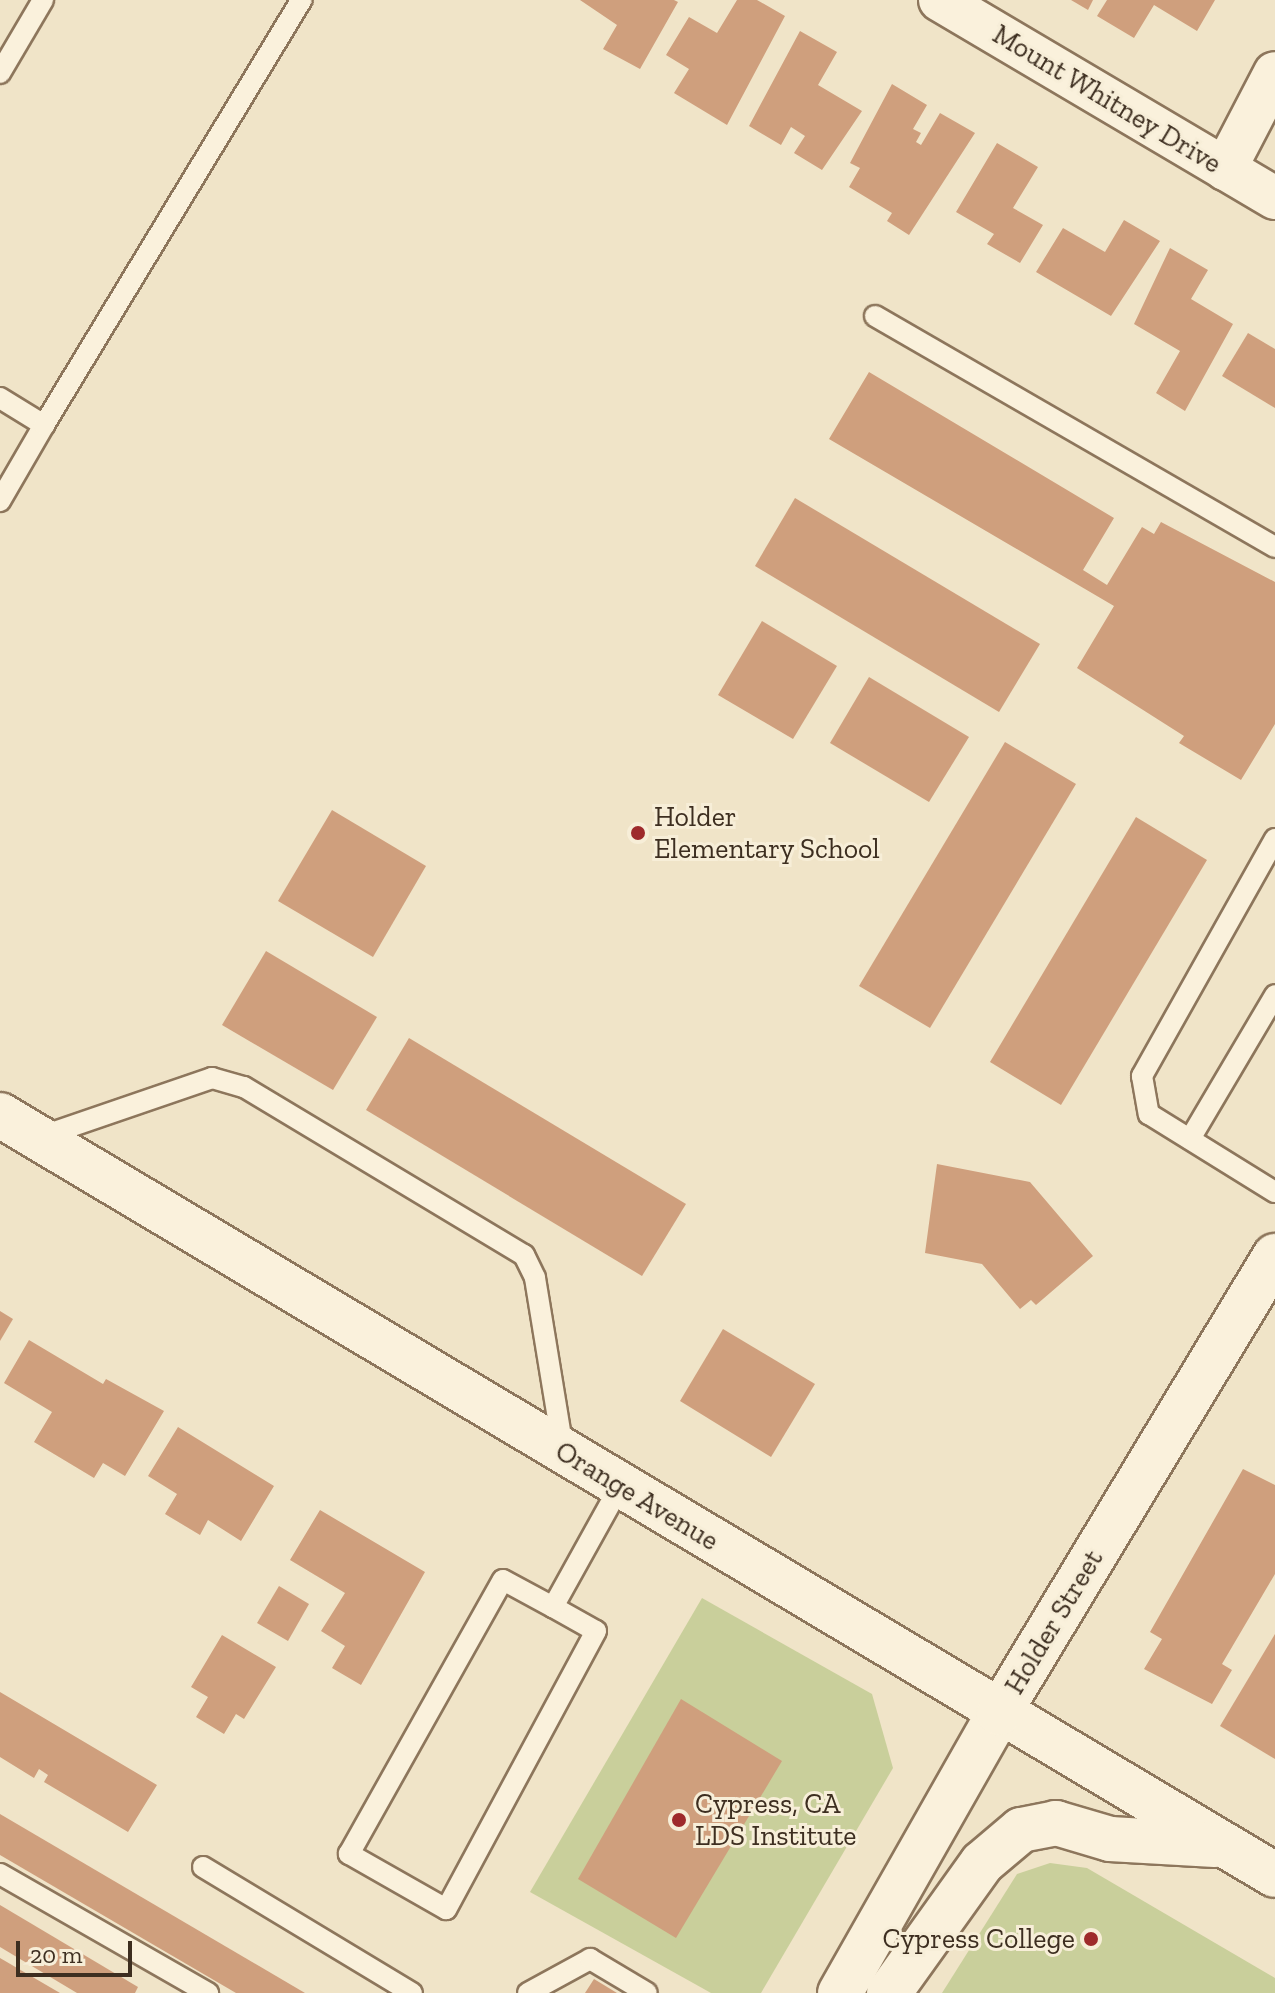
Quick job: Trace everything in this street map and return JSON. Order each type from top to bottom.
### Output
[{"type":"main road","name":"Orange Avenue","points":[[0,1115],[1275,1875]]},
{"type":"main road","name":"Holder Street","points":[[840,1993],[999,1713],[1275,1256]]},
{"type":"main road","points":[[889,1993],[982,1863],[1021,1830],[1056,1823],[1110,1839],[1222,1846]]},
{"type":"street","name":"Mount Whitney Drive","points":[[940,0],[1275,198]]},
{"type":"street","points":[[1225,169],[1275,73]]},
{"type":"lane","points":[[0,73],[43,0]]},
{"type":"lane","points":[[0,501],[301,0]]},
{"type":"lane","points":[[875,316],[1275,547]]},
{"type":"lane","points":[[0,398],[44,425]]},
{"type":"lane","points":[[1275,839],[1142,1076],[1149,1114],[1275,1192]]},
{"type":"lane","points":[[1190,1139],[1275,995]]},
{"type":"lane","points":[[37,1138],[212,1078],[244,1087],[524,1255],[535,1278],[564,1453]]},
{"type":"lane","points":[[553,1607],[620,1486]]},
{"type":"lane","points":[[503,1580],[553,1607],[596,1631],[446,1909],[349,1854],[503,1580]]},
{"type":"lane","points":[[203,1867],[412,1993]]},
{"type":"lane","points":[[0,1874],[208,1993]]},
{"type":"lane","points":[[528,1993],[590,1959],[647,1993]]},
{"type":"green space","points":[[702,1598],[872,1694],[893,1768],[761,1993],[711,1993],[530,1892]]},
{"type":"green space","name":"Cypress College","points":[[1050,1863],[1087,1868],[1275,1978],[1275,1993],[942,1993],[1017,1874]]},
{"type":"building","points":[[580,0],[678,2],[640,69],[603,49],[617,25]]},
{"type":"building","points":[[737,0],[757,0],[785,16],[727,125],[674,93],[689,69],[666,55],[689,17],[717,33]]},
{"type":"building","points":[[1071,0],[1093,0],[1088,10]]},
{"type":"building","points":[[1107,0],[1215,0],[1197,31],[1154,5],[1134,38],[1097,16]]},
{"type":"building","points":[[800,31],[837,52],[818,85],[862,111],[822,170],[794,153],[805,136],[791,127],[781,145],[749,126]]},
{"type":"building","points":[[892,84],[927,105],[913,129],[921,133],[916,142],[921,145],[940,113],[975,133],[909,235],[887,221],[892,213],[849,187],[860,168],[850,163]]},
{"type":"building","points":[[997,143],[1038,167],[1013,208],[1043,225],[1020,263],[987,244],[994,234],[956,212]]},
{"type":"building","points":[[1124,220],[1160,241],[1111,316],[1036,272],[1063,228],[1105,252]]},
{"type":"building","points":[[1170,248],[1208,270],[1191,299],[1233,324],[1185,411],[1156,393],[1180,351],[1134,324]]},
{"type":"building","points":[[1248,333],[1275,349],[1275,408],[1222,376]]},
{"type":"building","points":[[869,372],[1114,518],[1083,570],[1107,585],[1142,527],[1154,534],[1161,522],[1275,582],[1275,724],[1241,780],[1179,743],[1184,736],[1077,668],[1114,606],[829,439]]},
{"type":"building","points":[[795,498],[1040,644],[999,712],[755,566]]},
{"type":"building","points":[[762,621],[837,666],[793,739],[718,695]]},
{"type":"building","points":[[869,677],[969,737],[929,802],[830,743]]},
{"type":"building","points":[[1005,742],[1076,784],[930,1028],[859,986]]},
{"type":"building","points":[[332,810],[426,866],[373,957],[278,901]]},
{"type":"building","points":[[1136,817],[1207,860],[1061,1105],[990,1062]]},
{"type":"building","points":[[266,951],[377,1017],[333,1090],[222,1025]]},
{"type":"building","points":[[409,1038],[686,1204],[642,1276],[366,1110]]},
{"type":"building","points":[[937,1164],[1030,1182],[1093,1256],[1036,1305],[1031,1300],[1020,1309],[982,1264],[925,1253]]},
{"type":"building","points":[[0,1311],[13,1319],[0,1341]]},
{"type":"building","points":[[723,1329],[815,1384],[771,1457],[680,1401]]},
{"type":"building","points":[[29,1340],[103,1384],[106,1379],[164,1411],[125,1476],[103,1463],[94,1478],[34,1442],[52,1412],[4,1383]]},
{"type":"building","points":[[178,1427],[274,1486],[241,1541],[208,1520],[200,1535],[165,1514],[177,1494],[148,1476]]},
{"type":"building","points":[[1243,1469],[1275,1485],[1275,1574],[1222,1664],[1232,1670],[1212,1704],[1144,1669],[1162,1639],[1150,1632]]},
{"type":"building","points":[[320,1510],[425,1572],[361,1685],[332,1668],[345,1646],[321,1631],[345,1593],[290,1560]]},
{"type":"building","points":[[279,1586],[309,1604],[288,1641],[257,1623]]},
{"type":"building","points":[[1275,1634],[1275,1759],[1220,1726]]},
{"type":"building","points":[[222,1635],[276,1667],[244,1719],[236,1714],[224,1734],[196,1717],[208,1697],[191,1687]]},
{"type":"building","points":[[0,1692],[157,1785],[128,1832],[44,1782],[48,1775],[39,1769],[34,1778],[0,1757]]},
{"type":"building","name":"Cypress, CA LDS Institute","points":[[681,1699],[782,1761],[676,1938],[578,1879]]},
{"type":"building","points":[[0,1814],[305,1993],[236,1993],[0,1855]]},
{"type":"building","points":[[0,1905],[138,1987],[135,1993],[77,1993],[0,1947]]},
{"type":"building","points":[[0,1958],[60,1993],[0,1993]]},
{"type":"building","points":[[594,1979],[617,1993],[585,1993]]},
{"type":"place","name":"Holder Elementary School","points":[[638,833]]},
{"type":"place","name":"Cypress, CA LDS Institute","points":[[679,1820]]},
{"type":"place","name":"Cypress College","points":[[1091,1939]]}]
